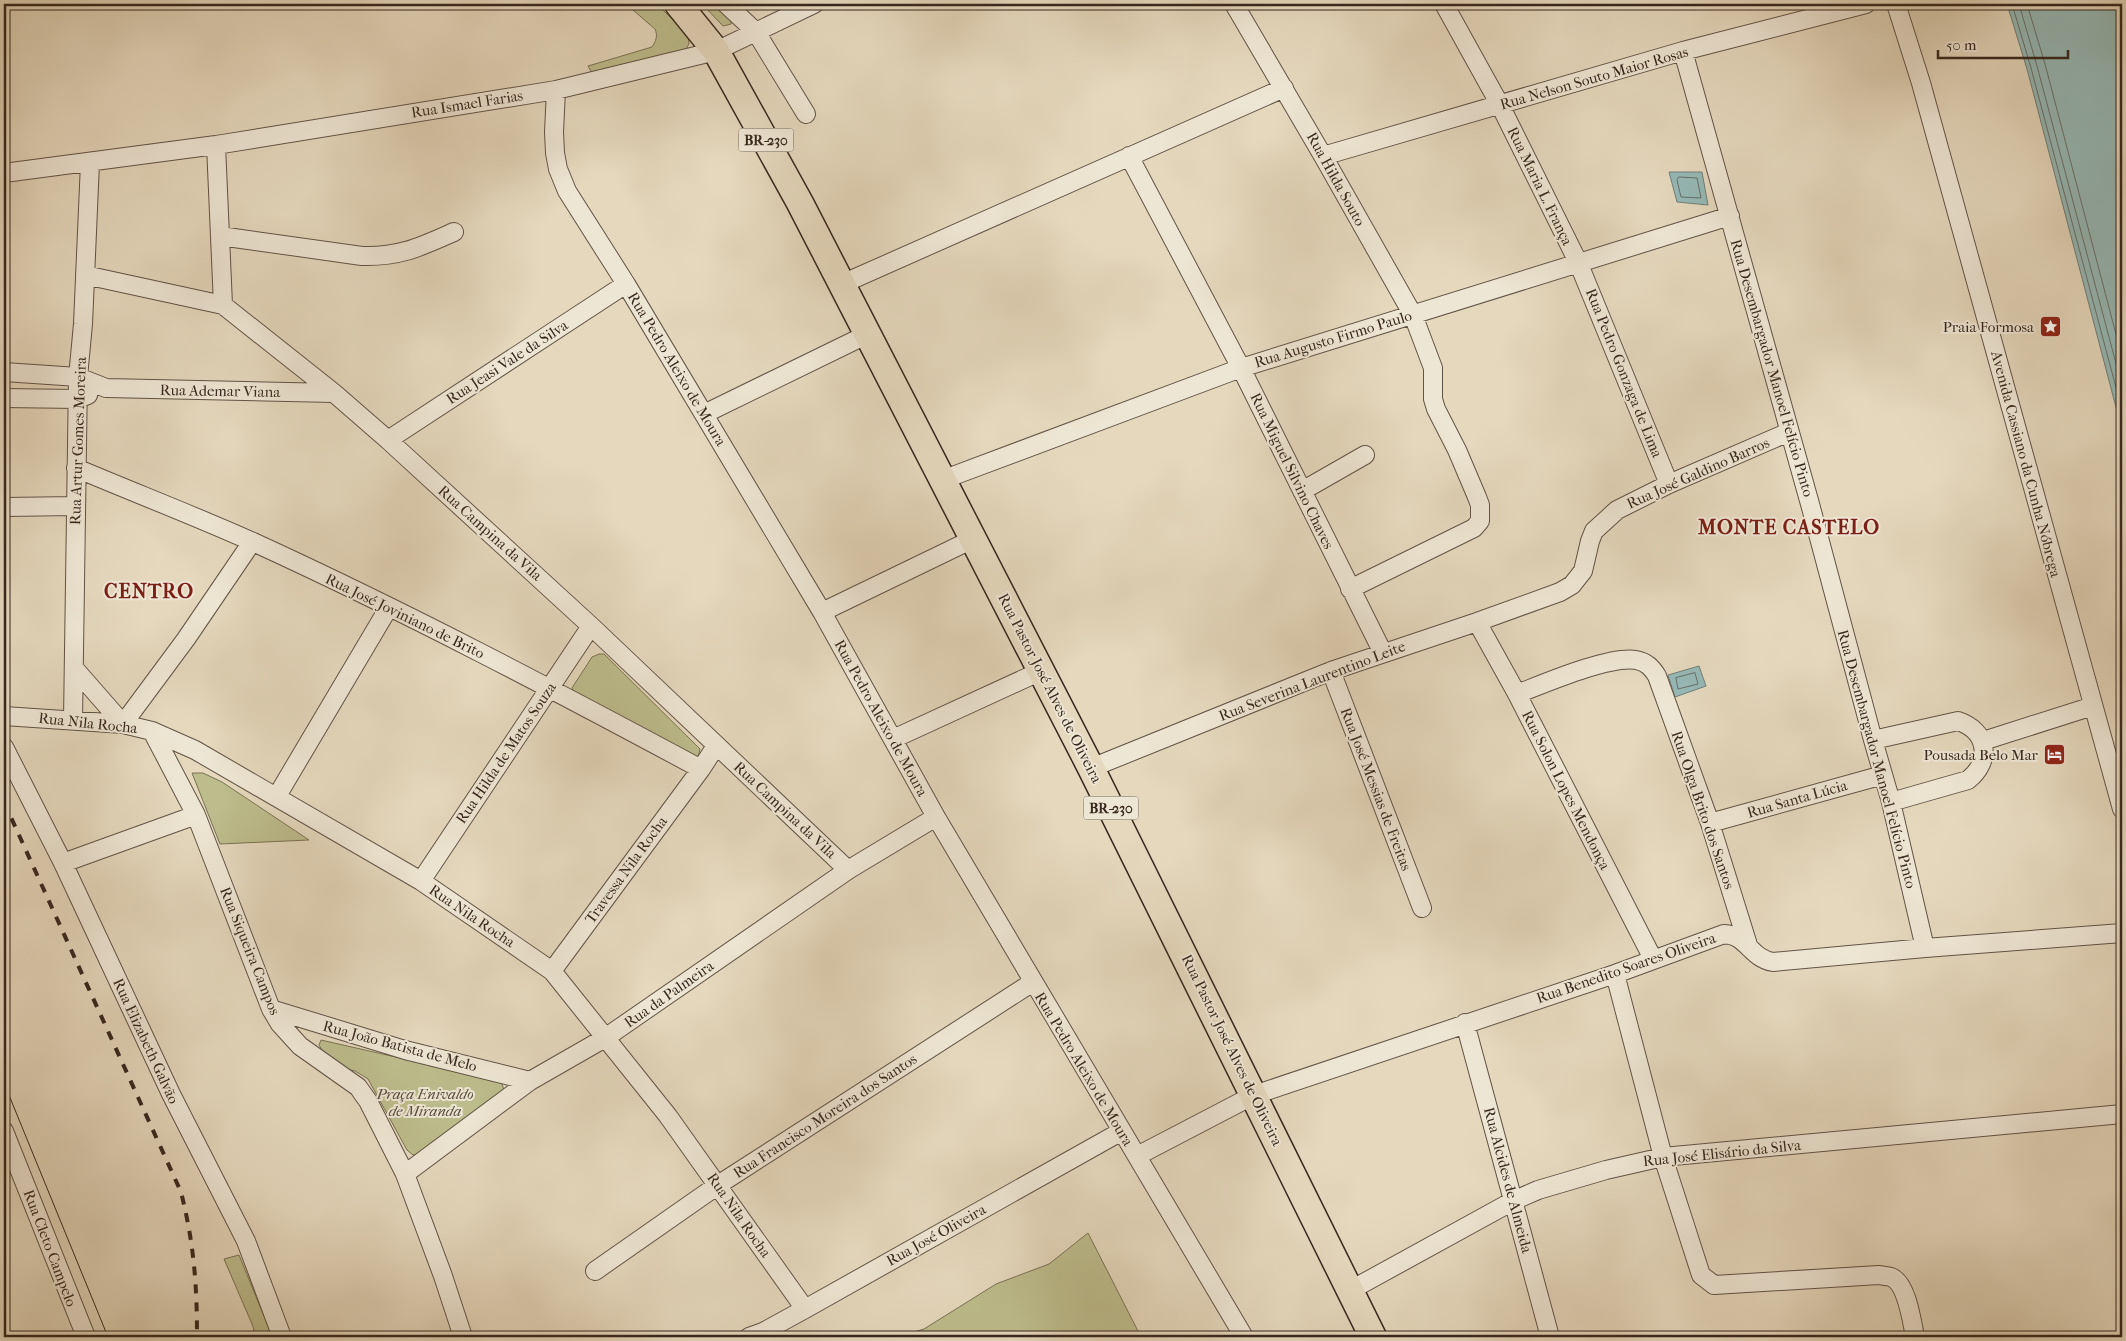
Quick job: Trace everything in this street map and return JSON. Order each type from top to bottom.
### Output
[{"type":"main road","name":"BR-230","points":[[678,4],[716,51],[800,203],[842,284]]},
{"type":"main road","name":"Rua Pastor José Alves de Oliveira","points":[[842,284],[1091,768],[1373,1337]]},
{"type":"street","points":[[726,4],[756,32],[806,114]]},
{"type":"street","name":"Rua Ismael Farias","points":[[4,173],[216,145],[556,90],[716,51],[814,4]]},
{"type":"street","name":"Rua Hilda Souto","points":[[1234,4],[1324,156],[1413,315],[1433,368],[1433,390],[1436,409],[1457,450],[1480,505],[1480,521],[1474,528],[1350,590]]},
{"type":"street","name":"Rua Maria L. França","points":[[1444,4],[1500,105],[1578,262]]},
{"type":"street","name":"Rua Nelson Souto Maior Rosas","points":[[1324,156],[1683,51],[1866,4]]},
{"type":"street","name":"Avenida Cassiano da Cunha Nóbrega","points":[[1896,4],[1923,92],[2122,809]]},
{"type":"street","name":"Rua Desembargador Manoel Felício Pinto","points":[[1683,51],[1891,802],[1925,948]]},
{"type":"street","points":[[842,284],[1284,88]]},
{"type":"street","name":"Rua Pedro Aleixo de Moura","points":[[556,90],[554,132],[558,169],[567,191],[626,284],[822,612],[936,817],[1244,1337]]},
{"type":"street","points":[[216,145],[223,305]]},
{"type":"street","name":"Rua Miguel Silvino Chaves","points":[[1129,156],[1241,368],[1383,653]]},
{"type":"street","name":"Rua Artur Gomes Moreira","points":[[73,720],[78,377],[90,163]]},
{"type":"street","name":"Rua Augusto Firmo Paulo","points":[[942,480],[1241,368],[1730,216]]},
{"type":"street","points":[[220,236],[362,256],[382,256],[398,254],[454,232]]},
{"type":"street","name":"Rua Pedro Gonzaga de Lima","points":[[1578,262],[1669,484]]},
{"type":"street","name":"Rua Campina da Vila","points":[[85,275],[223,305],[388,440],[591,626],[848,870]]},
{"type":"street","name":"Rua Jeasi Vale da Silva","points":[[388,440],[626,284]]},
{"type":"street","points":[[704,414],[868,334]]},
{"type":"street","name":"Rua Ademar Viana","points":[[4,372],[78,377],[106,388],[334,394]]},
{"type":"street","name":"Rua Ademar Viana","points":[[4,398],[78,399],[106,388]]},
{"type":"street","name":"Rua José Galdino Barros","points":[[1536,601],[1560,592],[1572,585],[1583,571],[1594,531],[1617,510],[1669,484],[1789,432]]},
{"type":"street","points":[[1302,491],[1365,455]]},
{"type":"street","name":"Rua José Joviniano de Brito","points":[[76,468],[252,542],[389,607],[549,687],[701,770]]},
{"type":"street","points":[[4,507],[76,506]]},
{"type":"street","points":[[822,612],[973,538]]},
{"type":"street","points":[[74,668],[123,724],[186,639],[252,542]]},
{"type":"street","name":"Rua Severina Laurentino Leite","points":[[1091,768],[1331,671],[1536,601]]},
{"type":"street","points":[[277,796],[389,607]]},
{"type":"street","name":"Rua Solon Lopes Mendonça","points":[[1477,622],[1517,694],[1653,959]]},
{"type":"street","name":"Rua Hilda de Matos Souza","points":[[421,881],[591,626]]},
{"type":"street","name":"Rua Olga Brito dos Santos","points":[[1517,694],[1562,676],[1621,660],[1637,660],[1650,666],[1656,676],[1710,823],[1748,945]]},
{"type":"street","points":[[893,739],[1041,671]]},
{"type":"street","name":"Rua José Messias de Freitas","points":[[1331,671],[1422,908]]},
{"type":"street","points":[[1983,742],[2093,706]]},
{"type":"street","name":"Rua Nila Rocha","points":[[4,716],[123,724],[152,731],[195,750],[421,881],[552,971],[668,1116],[805,1309]]},
{"type":"street","points":[[1873,740],[1958,721],[1968,724],[1976,730],[1983,742],[1982,765],[1976,774],[1968,780],[1891,802]]},
{"type":"street","name":"Rua Siqueira Campos","points":[[152,731],[196,814],[271,1009],[280,1024],[300,1046],[358,1087],[405,1174],[443,1276],[463,1337]]},
{"type":"street","points":[[701,770],[716,746]]},
{"type":"street","name":"Rua Elizabeth Galvão","points":[[4,747],[63,863],[171,1094],[246,1241],[282,1337]]},
{"type":"street","name":"Travessa Nila Rocha","points":[[552,971],[701,770]]},
{"type":"street","name":"Rua Santa Lúcia","points":[[1710,823],[1883,775]]},
{"type":"street","points":[[63,863],[196,814]]},
{"type":"street","name":"Rua da Palmeira","points":[[405,1174],[530,1081],[605,1038],[848,870],[936,817]]},
{"type":"street","name":"Rua Benedito Soares Oliveira","points":[[1137,1156],[1254,1095],[1465,1022],[1615,974],[1724,934],[1737,936],[1759,958],[1773,962],[2122,933]]},
{"type":"street","points":[[1615,974],[1663,1157],[1700,1275],[1714,1285],[1879,1275],[1893,1277],[1901,1286],[1907,1302],[1915,1337]]},
{"type":"street","name":"Rua Francisco Moreira dos Santos","points":[[595,1270],[718,1185],[1033,982]]},
{"type":"street","name":"Rua João Batista de Melo","points":[[271,1009],[405,1050],[530,1081]]},
{"type":"street","name":"Rua Alcides de Almeida","points":[[1465,1022],[1550,1337]]},
{"type":"street","name":"Rua José Elisário da Silva","points":[[1349,1291],[1513,1201],[1559,1182],[1663,1157],[2122,1114]]},
{"type":"street","name":"Rua José Oliveira","points":[[749,1337],[805,1309],[1122,1131]]},
{"type":"street","name":"Rua Cleto Campelo","points":[[4,1132],[86,1337]]},
{"type":"green space","points":[[626,4],[657,4],[688,35],[689,44],[683,54],[592,73],[588,66],[652,47],[655,43],[655,29]]},
{"type":"green space","points":[[702,4],[713,4],[731,19],[731,24],[723,26]]},
{"type":"green space","points":[[604,654],[700,749],[698,757],[575,694],[572,688],[592,657]]},
{"type":"green space","points":[[192,773],[203,773],[222,782],[309,840],[220,844]]},
{"type":"green space","name":"Praça Enivaldo de Miranda","points":[[321,1040],[501,1081],[505,1093],[420,1154],[413,1155],[407,1150],[368,1079],[355,1071],[338,1067],[322,1050],[319,1045]]},
{"type":"green space","points":[[1088,1233],[1141,1337],[897,1337],[924,1329],[996,1284],[1049,1264]]},
{"type":"green space","points":[[239,1255],[271,1337],[256,1337],[224,1259]]},
{"type":"water","points":[[2007,4],[2122,4],[2122,430],[2027,69]]},
{"type":"water","points":[[1669,172],[1702,172],[1708,205],[1677,202]]},
{"type":"water","points":[[1699,666],[1706,686],[1675,697],[1668,675]]},
{"type":"tram line","points":[[4,1083],[108,1337]]},
{"type":"railway","points":[[4,802],[181,1192],[194,1264],[197,1337]]},
{"type":"place","name":"Praia Formosa","points":[[2050,327]]},
{"type":"place","name":"Pousada Belo Mar","points":[[2054,755]]},
{"type":"district","name":"MONTE CASTELO","points":[[1789,527]]},
{"type":"district","name":"CENTRO","points":[[149,591]]}]
